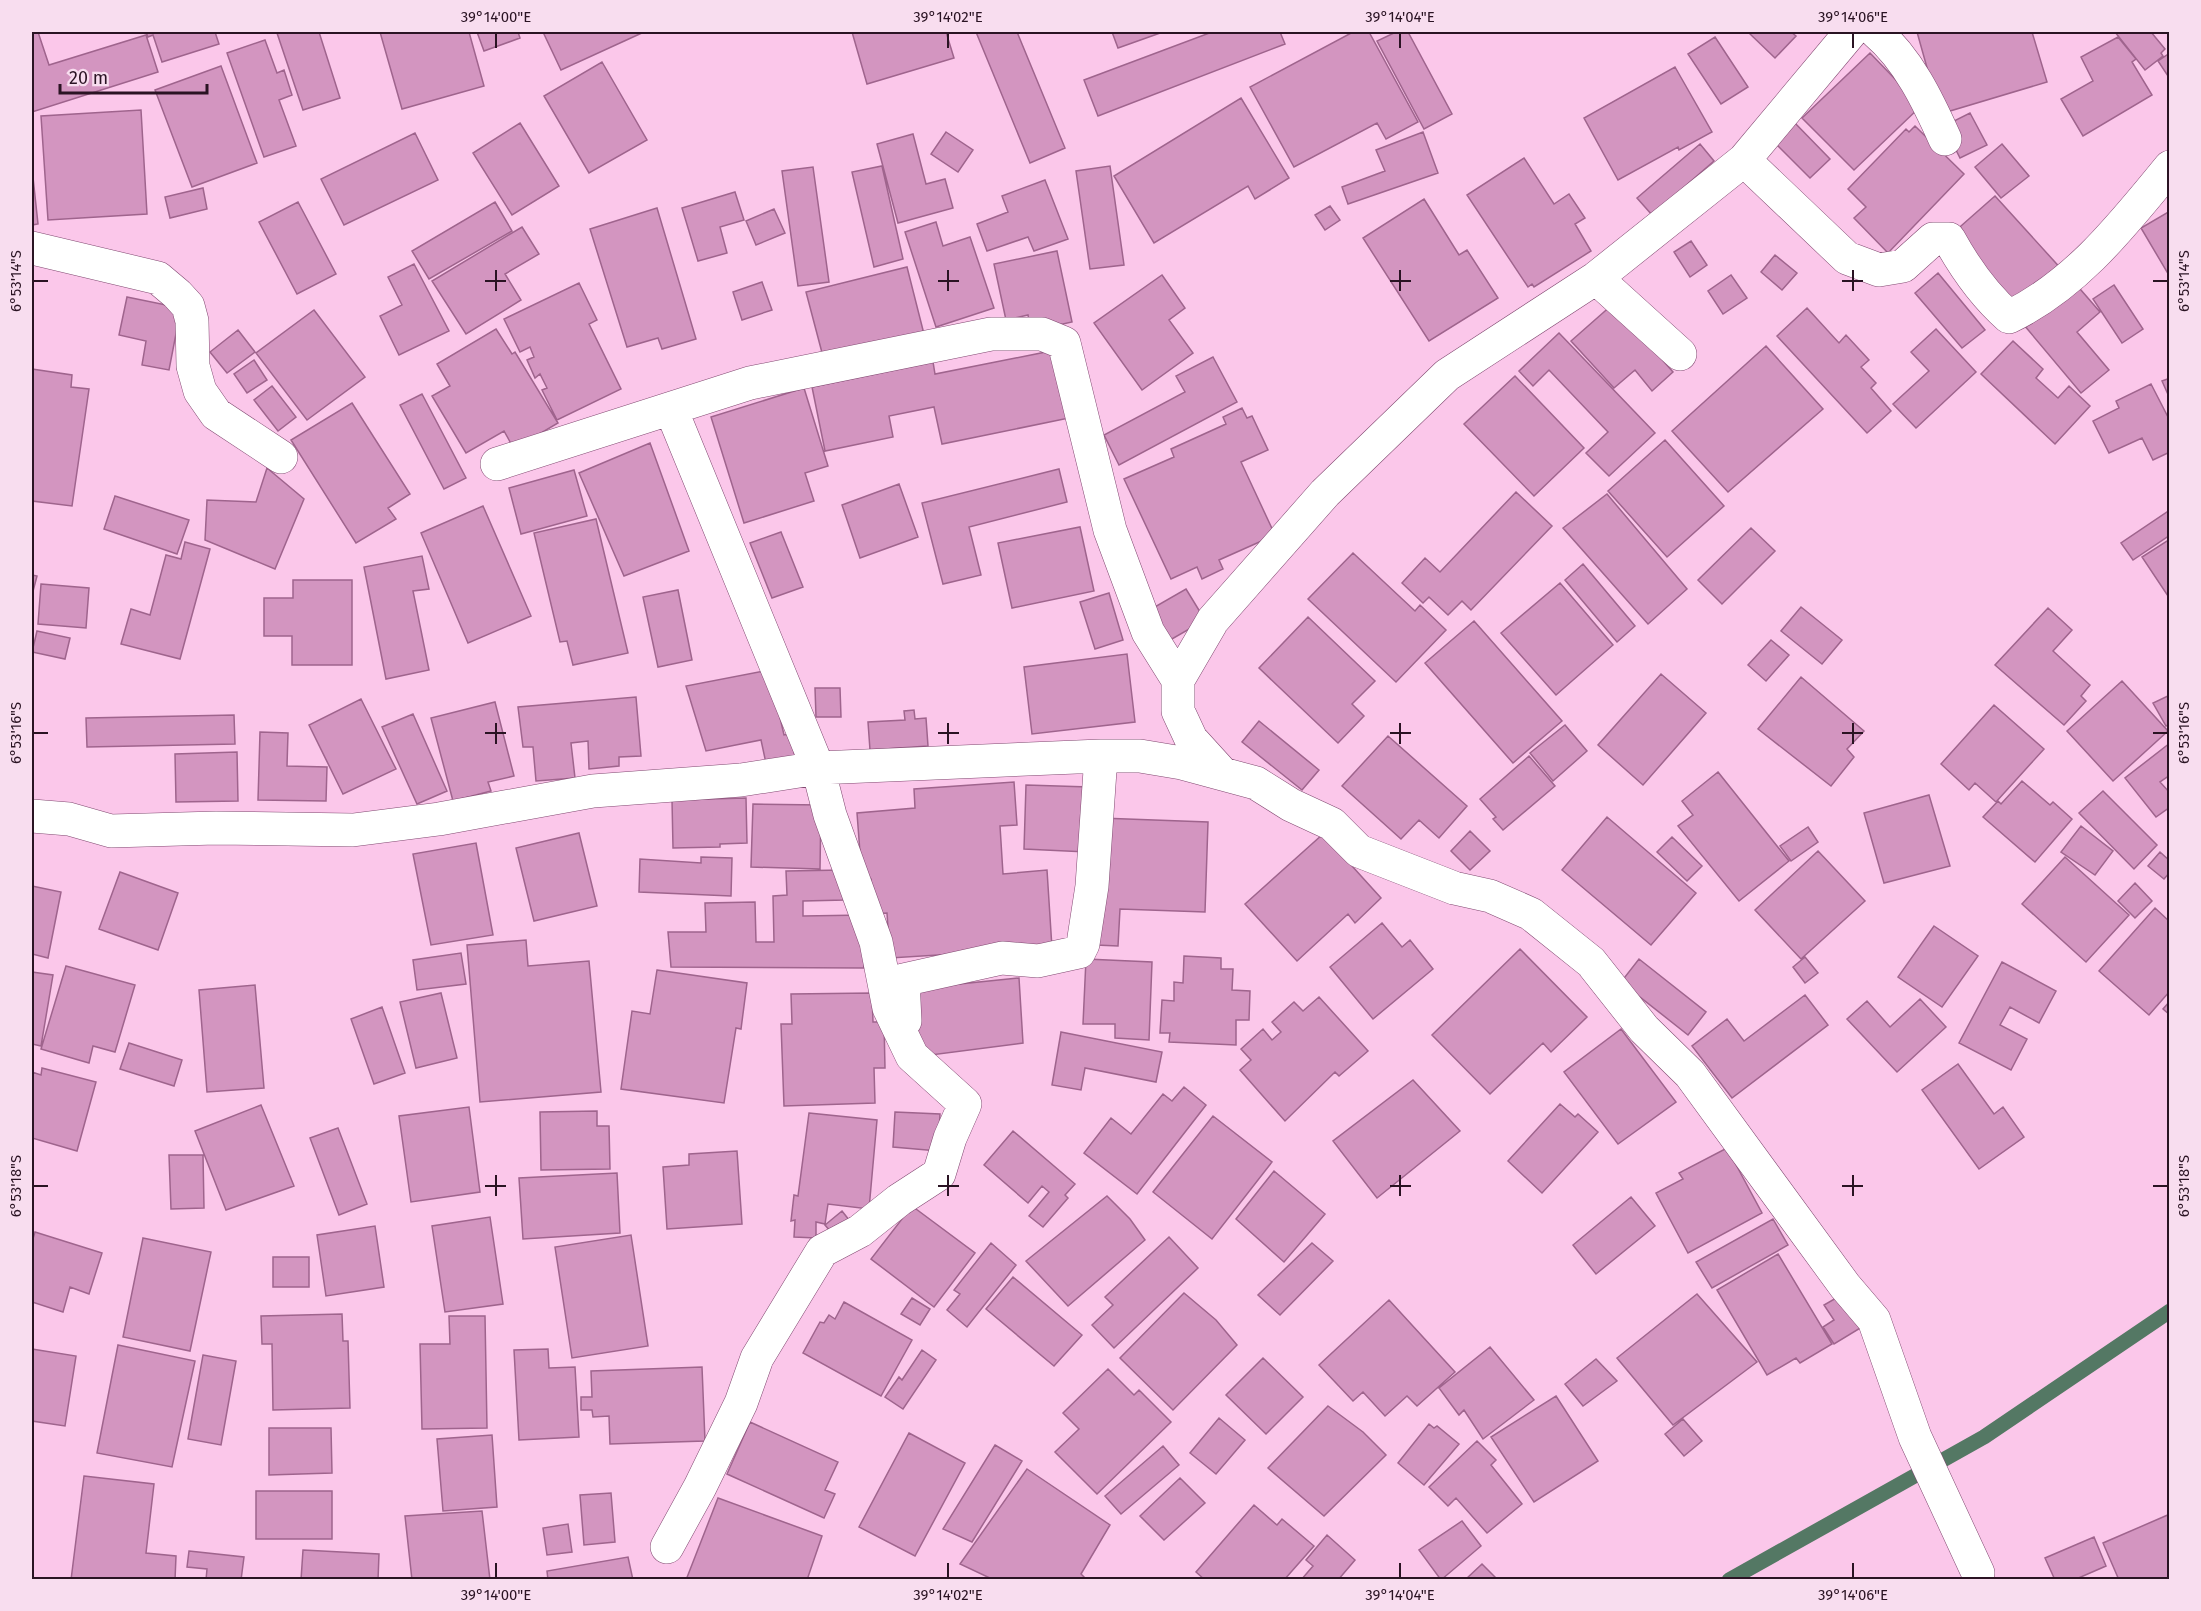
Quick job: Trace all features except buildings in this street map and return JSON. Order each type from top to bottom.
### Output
[{"type":"street","points":[[1221,772],[1191,739],[1178,711],[1178,680],[1220,612],[1325,493],[1439,383],[1596,278],[1744,160],[1851,32]]},
{"type":"street","points":[[1876,32],[1893,46],[1930,106],[1946,139]]},
{"type":"street","points":[[1744,160],[1847,258],[1879,270],[1903,266],[1933,239],[1949,239],[1962,263],[1992,302],[2009,317],[2031,307],[2101,250],[2169,167]]},
{"type":"street","points":[[32,248],[158,278],[188,306],[192,321],[193,366],[200,392],[216,414],[281,457]]},
{"type":"street","points":[[1596,278],[1680,354]]},
{"type":"street","points":[[497,464],[750,383],[991,334],[1042,334],[1064,343],[1110,530],[1148,632],[1178,680]]},
{"type":"street","points":[[671,409],[818,768],[830,815],[876,942],[889,1008],[912,1056],[965,1104]]},
{"type":"street","points":[[965,1104],[908,1043],[903,980],[1002,958],[1038,961],[1079,952],[1083,944],[1092,886],[1101,756]]},
{"type":"street","points":[[32,816],[69,819],[111,831],[216,828],[353,831],[439,819],[592,790],[741,780],[818,768],[1101,756],[1140,756],[1221,772],[1256,783],[1291,805],[1332,824],[1359,851],[1454,888],[1490,896],[1531,914],[1591,962],[1644,1029],[1690,1074],[1845,1286],[1874,1320],[1915,1437],[1978,1573]]},
{"type":"street","points":[[667,1547],[700,1487],[741,1403],[757,1358],[822,1251],[860,1231],[899,1200],[939,1174],[950,1138],[965,1104]]},
{"type":"waterway","points":[[1729,1580],[1984,1437],[2170,1311]]}]
